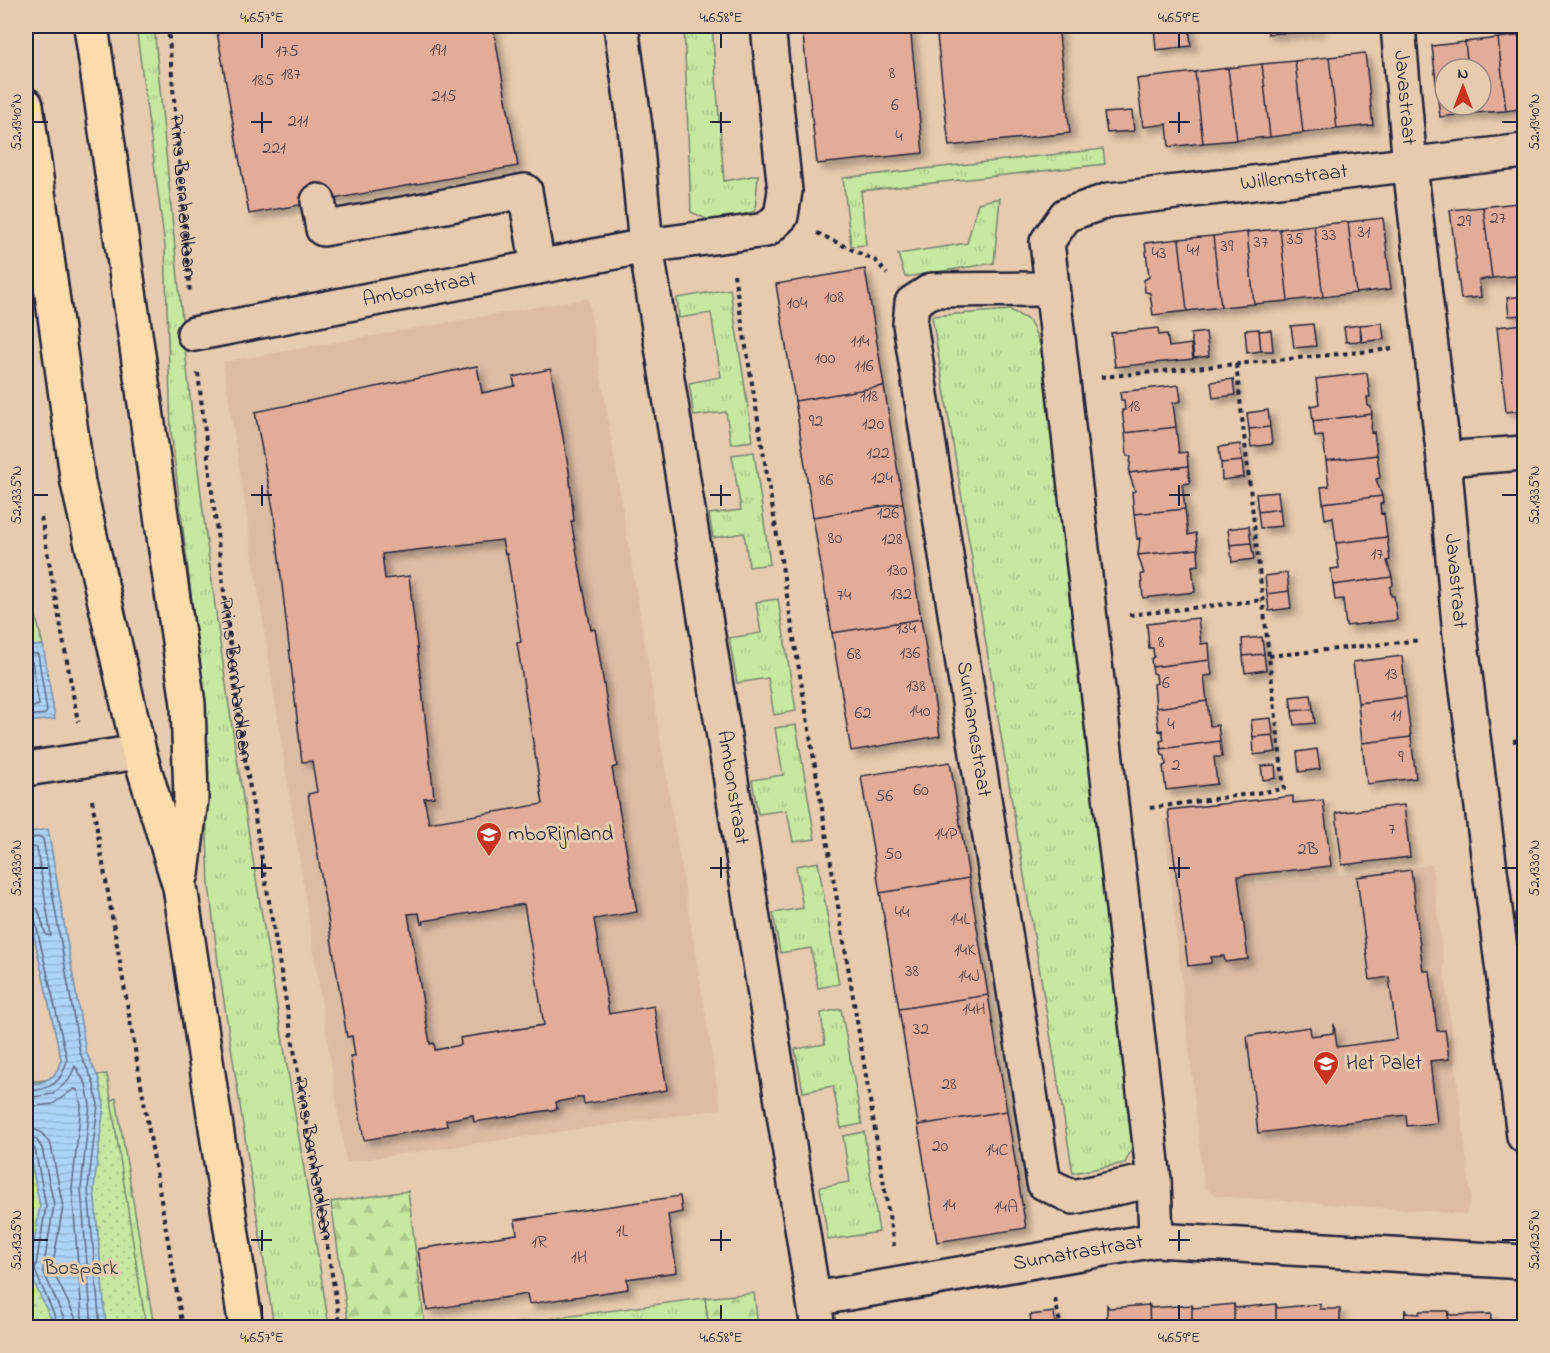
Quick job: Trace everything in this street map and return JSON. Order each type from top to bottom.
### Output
[{"type":"main road","points":[[91,26],[188,704],[191,798],[180,887]]},
{"type":"main road","points":[[26,105],[78,483],[139,752],[180,887],[246,1328]]},
{"type":"street","name":"Ambonstraat","points":[[621,26],[635,127],[646,246],[816,1313]]},
{"type":"street","points":[[646,246],[766,230],[781,216],[785,191],[768,26]]},
{"type":"street","name":"Javastraat","points":[[1398,26],[1410,166],[1444,459],[1460,635],[1524,1136]]},
{"type":"street","name":"Willemstraat","points":[[1051,289],[1047,242],[1066,215],[1109,200],[1524,151]]},
{"type":"street","points":[[318,201],[323,229],[525,191],[538,267]]},
{"type":"street","name":"Ambonstraat","points":[[194,334],[646,246]]},
{"type":"street","points":[[912,303],[932,290],[1051,289],[1155,1180],[1156,1240]]},
{"type":"street","name":"Surinamestraat","points":[[912,303],[910,324],[1044,1183],[1073,1197],[1155,1180]]},
{"type":"street","points":[[1444,459],[1524,453]]},
{"type":"street","points":[[26,769],[139,752]]},
{"type":"street","name":"Sumatrastraat","points":[[816,1313],[901,1285],[1156,1240],[1524,1262]]},
{"type":"path","name":"Prins Bernhardlaan","points":[[168,26],[194,334],[241,735],[341,1328]]},
{"type":"path","points":[[781,216],[876,261],[912,303]]},
{"type":"path","points":[[728,235],[901,1285]]},
{"type":"path","points":[[1061,381],[1430,345]]},
{"type":"path","points":[[1112,813],[1284,789],[1236,364]]},
{"type":"path","points":[[26,428],[32,462]]},
{"type":"path","points":[[40,508],[183,1328]]},
{"type":"path","points":[[1089,619],[1263,600]]},
{"type":"path","points":[[1269,656],[1460,635]]},
{"type":"shaded area","name":"mboRijnland","points":[[588,298],[721,1109],[346,1162],[223,362]]},
{"type":"shaded area","name":"Het Palet","points":[[1247,810],[1256,884],[1432,865],[1471,1197],[1466,1214],[1217,1196],[1204,1187],[1164,819]]},
{"type":"green space","points":[[136,26],[154,26],[188,379],[213,590],[239,775],[329,1327],[274,1327],[218,962],[209,884],[200,667],[171,431],[165,246]]},
{"type":"green space","points":[[684,26],[712,26],[724,181],[758,175],[755,211],[715,223],[691,212]]},
{"type":"green space","points":[[1103,149],[1105,164],[861,191],[866,245],[851,246],[843,178]]},
{"type":"green space","points":[[1000,198],[994,263],[905,277],[898,254],[967,243],[978,203]]},
{"type":"green space","points":[[730,289],[753,441],[731,444],[726,412],[694,416],[689,383],[721,377],[711,313],[679,318],[677,298]]},
{"type":"green space","points":[[1010,310],[1030,321],[1043,351],[1134,1144],[1125,1163],[1073,1173],[932,316]]},
{"type":"green space","points":[[754,452],[770,564],[749,567],[744,533],[713,538],[709,514],[741,510],[732,455]]},
{"type":"green space","points":[[26,593],[30,593],[43,645],[26,647]]},
{"type":"green space","points":[[778,599],[796,711],[774,715],[768,678],[737,683],[729,638],[761,633],[756,602]]},
{"type":"green space","points":[[796,725],[815,839],[793,842],[787,810],[758,814],[752,780],[783,775],[775,728]]},
{"type":"green space","points":[[818,862],[839,984],[818,988],[811,948],[780,953],[773,913],[803,908],[796,866]]},
{"type":"green space","points":[[841,1009],[862,1124],[841,1128],[833,1086],[803,1092],[795,1049],[825,1044],[821,1013]]},
{"type":"green space","name":"Bospark","points":[[107,1074],[146,1327],[26,1328],[26,1082]]},
{"type":"green space","points":[[116,1098],[154,1327],[106,1327],[104,1105]]},
{"type":"green space","points":[[864,1132],[879,1232],[828,1240],[820,1187],[850,1182],[843,1136]]},
{"type":"green space","points":[[408,1191],[425,1327],[349,1327],[331,1202]]},
{"type":"green space","points":[[754,1293],[758,1327],[709,1327],[705,1298]]},
{"type":"green space","points":[[705,1298],[709,1327],[488,1327]]},
{"type":"water","points":[[43,645],[55,719],[26,722],[26,647]]},
{"type":"water","name":"Bospark","points":[[48,829],[86,1052],[99,1079],[104,1105],[94,1188],[106,1327],[55,1327],[29,1272],[40,1206],[29,1151],[26,1149],[26,1085],[49,1079],[57,1072],[61,1059],[26,900],[26,833]]},
{"type":"building","points":[[216,26],[493,26],[518,166],[249,214]]},
{"type":"building","points":[[802,26],[910,26],[923,153],[817,164]]},
{"type":"building","points":[[936,26],[1058,26],[1070,133],[949,146]]},
{"type":"building","points":[[1154,26],[1189,26],[1191,46],[1156,50]]},
{"type":"building","points":[[1267,26],[1293,26],[1294,32],[1268,34]]},
{"type":"building","points":[[1293,26],[1320,26],[1320,29],[1294,32]]},
{"type":"building","points":[[1524,35],[1524,108],[1506,111],[1498,38]]},
{"type":"building","points":[[1498,38],[1506,111],[1493,112],[1493,57],[1467,57],[1465,42]]},
{"type":"building","points":[[1465,42],[1467,57],[1433,57],[1432,46]]},
{"type":"building","points":[[1365,53],[1373,125],[1337,129],[1329,57]]},
{"type":"building","points":[[1329,57],[1337,129],[1303,133],[1295,61]]},
{"type":"building","points":[[1295,61],[1303,133],[1270,137],[1262,64]]},
{"type":"building","points":[[1262,64],[1270,137],[1237,140],[1228,68]]},
{"type":"building","points":[[1228,68],[1237,140],[1203,143],[1195,72]]},
{"type":"building","points":[[1195,72],[1203,143],[1169,147],[1167,124],[1143,127],[1137,79]]},
{"type":"building","points":[[1132,111],[1134,131],[1107,133],[1104,113]]},
{"type":"building","points":[[1524,202],[1524,266],[1517,203]]},
{"type":"building","points":[[1517,203],[1524,275],[1492,278],[1483,207]]},
{"type":"building","points":[[1483,207],[1492,278],[1479,280],[1481,297],[1461,299],[1450,210]]},
{"type":"building","points":[[1383,218],[1391,289],[1356,293],[1348,222]]},
{"type":"building","points":[[1348,222],[1356,293],[1323,297],[1314,225]]},
{"type":"building","points":[[1314,225],[1323,297],[1288,301],[1280,229]]},
{"type":"building","points":[[1280,229],[1288,301],[1254,304],[1247,232]]},
{"type":"building","points":[[1247,232],[1254,304],[1221,307],[1213,236]]},
{"type":"building","points":[[1213,236],[1221,307],[1187,311],[1179,239]]},
{"type":"building","points":[[1179,239],[1187,311],[1153,315],[1150,293],[1145,292],[1144,280],[1149,277],[1145,243]]},
{"type":"building","points":[[865,269],[884,386],[795,401],[776,284]]},
{"type":"building","points":[[1524,296],[1524,315],[1509,316],[1507,298]]},
{"type":"building","points":[[1382,323],[1384,339],[1362,342],[1360,325]]},
{"type":"building","points":[[1313,324],[1316,346],[1294,348],[1291,326]]},
{"type":"building","points":[[1524,324],[1524,410],[1506,412],[1497,327]]},
{"type":"building","points":[[1360,325],[1361,341],[1346,342],[1344,327]]},
{"type":"building","points":[[1158,328],[1159,335],[1167,334],[1169,347],[1191,344],[1193,359],[1115,367],[1111,333]]},
{"type":"building","points":[[1259,329],[1261,351],[1247,353],[1245,330]]},
{"type":"building","points":[[1271,330],[1273,351],[1261,351],[1259,331]]},
{"type":"building","points":[[1206,332],[1209,356],[1194,358],[1191,334]]},
{"type":"building","points":[[477,366],[482,393],[515,386],[513,377],[550,369],[569,471],[574,521],[571,521],[591,630],[595,629],[617,766],[612,768],[637,912],[594,919],[609,1014],[654,1006],[667,1090],[584,1104],[583,1097],[556,1102],[557,1109],[474,1122],[473,1115],[446,1120],[447,1126],[364,1140],[350,1056],[355,1056],[352,1036],[347,1037],[308,794],[317,792],[312,761],[302,762],[274,514],[255,412]],"holes":[[[502,540],[505,554],[507,554],[521,642],[517,643],[543,804],[429,823],[424,798],[434,797],[409,576],[385,579],[382,554]],[[524,904],[544,1025],[460,1038],[461,1045],[435,1050],[434,1043],[430,1044],[408,914],[419,913],[421,924],[424,924],[423,921]]]},
{"type":"building","points":[[1367,373],[1370,397],[1367,397],[1368,406],[1371,407],[1372,414],[1313,421],[1311,406],[1319,404],[1316,379]]},
{"type":"building","points":[[1233,379],[1235,395],[1213,398],[1211,382]]},
{"type":"building","points":[[1179,385],[1181,401],[1173,403],[1176,427],[1125,433],[1122,410],[1125,410],[1124,400],[1121,400],[1120,392]]},
{"type":"building","points":[[884,386],[903,503],[813,517],[795,401]]},
{"type":"building","points":[[1268,410],[1270,427],[1249,429],[1247,413]]},
{"type":"building","points":[[1372,414],[1371,433],[1374,432],[1377,455],[1326,461],[1323,436],[1315,437],[1313,421]]},
{"type":"building","points":[[1176,427],[1179,453],[1187,452],[1188,466],[1129,473],[1131,456],[1127,456],[1125,433]]},
{"type":"building","points":[[1270,427],[1272,444],[1251,447],[1249,429]]},
{"type":"building","points":[[1240,444],[1242,461],[1221,463],[1219,447]]},
{"type":"building","points":[[1377,455],[1380,478],[1376,479],[1382,496],[1323,503],[1321,487],[1329,486],[1326,461]]},
{"type":"building","points":[[1242,461],[1244,477],[1222,480],[1221,463]]},
{"type":"building","points":[[1188,466],[1190,483],[1182,484],[1185,509],[1134,514],[1132,492],[1135,491],[1129,473]]},
{"type":"building","points":[[1278,492],[1280,509],[1258,512],[1256,494]]},
{"type":"building","points":[[1382,496],[1381,514],[1384,513],[1387,537],[1336,543],[1333,517],[1325,519],[1323,503]]},
{"type":"building","points":[[903,503],[921,619],[832,633],[813,517]]},
{"type":"building","points":[[1185,509],[1188,535],[1196,533],[1198,549],[1138,555],[1140,538],[1137,539],[1134,514]]},
{"type":"building","points":[[1280,509],[1282,526],[1260,528],[1258,512]]},
{"type":"building","points":[[1249,526],[1251,543],[1230,545],[1228,529]]},
{"type":"building","points":[[1387,537],[1390,560],[1387,561],[1392,577],[1333,585],[1331,569],[1339,568],[1336,543]]},
{"type":"building","points":[[1251,543],[1254,559],[1232,562],[1230,545]]},
{"type":"building","points":[[1198,549],[1199,565],[1192,566],[1195,592],[1143,598],[1141,574],[1144,574],[1138,555]]},
{"type":"building","points":[[1287,573],[1289,591],[1267,594],[1265,576]]},
{"type":"building","points":[[1392,577],[1391,596],[1394,596],[1397,620],[1346,626],[1343,599],[1335,600],[1333,585]]},
{"type":"building","points":[[1289,591],[1291,608],[1269,611],[1267,594]]},
{"type":"building","points":[[1198,618],[1201,644],[1209,643],[1210,660],[1152,667],[1153,648],[1149,648],[1147,624]]},
{"type":"building","points":[[921,619],[940,736],[851,751],[832,633]]},
{"type":"building","points":[[1262,637],[1264,654],[1243,656],[1242,639]]},
{"type":"building","points":[[1264,654],[1266,670],[1245,673],[1243,656]]},
{"type":"building","points":[[1402,656],[1406,697],[1358,703],[1353,662]]},
{"type":"building","points":[[1210,660],[1212,675],[1204,676],[1207,701],[1156,708],[1154,684],[1157,683],[1152,667]]},
{"type":"building","points":[[1311,695],[1313,709],[1292,711],[1290,697]]},
{"type":"building","points":[[1406,697],[1411,737],[1362,743],[1358,703]]},
{"type":"building","points":[[1207,701],[1210,726],[1218,725],[1220,741],[1161,749],[1160,741],[1164,740],[1162,730],[1159,731],[1156,708]]},
{"type":"building","points":[[1313,709],[1315,723],[1294,725],[1292,711]]},
{"type":"building","points":[[1271,718],[1273,735],[1253,737],[1251,720]]},
{"type":"building","points":[[1273,735],[1276,752],[1254,755],[1253,737]]},
{"type":"building","points":[[1411,737],[1416,778],[1367,784],[1362,743]]},
{"type":"building","points":[[1220,741],[1222,757],[1214,757],[1217,784],[1166,790],[1163,766],[1166,765],[1165,756],[1162,755],[1161,749]]},
{"type":"building","points":[[1317,749],[1320,769],[1299,772],[1297,752]]},
{"type":"building","points":[[950,762],[969,878],[880,893],[861,776]]},
{"type":"building","points":[[1275,765],[1276,778],[1263,780],[1261,766]]},
{"type":"building","points":[[1293,796],[1293,803],[1323,800],[1331,866],[1238,876],[1248,959],[1225,962],[1224,956],[1211,957],[1211,963],[1188,966],[1168,810]]},
{"type":"building","points":[[1404,805],[1410,857],[1342,865],[1336,813]]},
{"type":"building","points":[[1411,870],[1423,971],[1430,971],[1437,1031],[1445,1030],[1449,1059],[1430,1061],[1437,1123],[1407,1126],[1406,1115],[1258,1133],[1247,1036],[1310,1027],[1311,1036],[1333,1033],[1334,1024],[1337,1047],[1397,1039],[1389,977],[1370,980],[1357,877]]},
{"type":"building","points":[[969,878],[988,995],[899,1009],[880,893]]},
{"type":"building","points":[[988,995],[1007,1111],[918,1125],[899,1009]]},
{"type":"building","points":[[1007,1111],[1026,1228],[937,1242],[918,1125]]},
{"type":"building","points":[[680,1196],[682,1212],[668,1215],[677,1272],[627,1279],[628,1289],[529,1304],[527,1294],[427,1310],[418,1249],[517,1234],[515,1220]]},
{"type":"building","points":[[1234,1304],[1235,1308],[1276,1304],[1276,1328],[1234,1328]]},
{"type":"building","points":[[1234,1304],[1234,1328],[1192,1328],[1192,1305],[1193,1308]]},
{"type":"building","points":[[1276,1304],[1277,1308],[1320,1304],[1320,1309],[1340,1309],[1340,1328],[1276,1328]]},
{"type":"building","points":[[1107,1305],[1109,1308],[1149,1305],[1150,1328],[1107,1328]]},
{"type":"building","points":[[1149,1305],[1151,1308],[1192,1305],[1192,1328],[1150,1328]]},
{"type":"building","points":[[1405,1309],[1406,1313],[1419,1314],[1420,1311],[1448,1311],[1447,1328],[1404,1328]]},
{"type":"building","points":[[1448,1311],[1449,1315],[1491,1314],[1490,1328],[1447,1328]]},
{"type":"building","points":[[1054,1312],[1056,1328],[1032,1328],[1030,1315]]},
{"type":"place","name":"mboRijnland","points":[[489,858]]},
{"type":"place","name":"Het Palet","points":[[1326,1087]]}]
